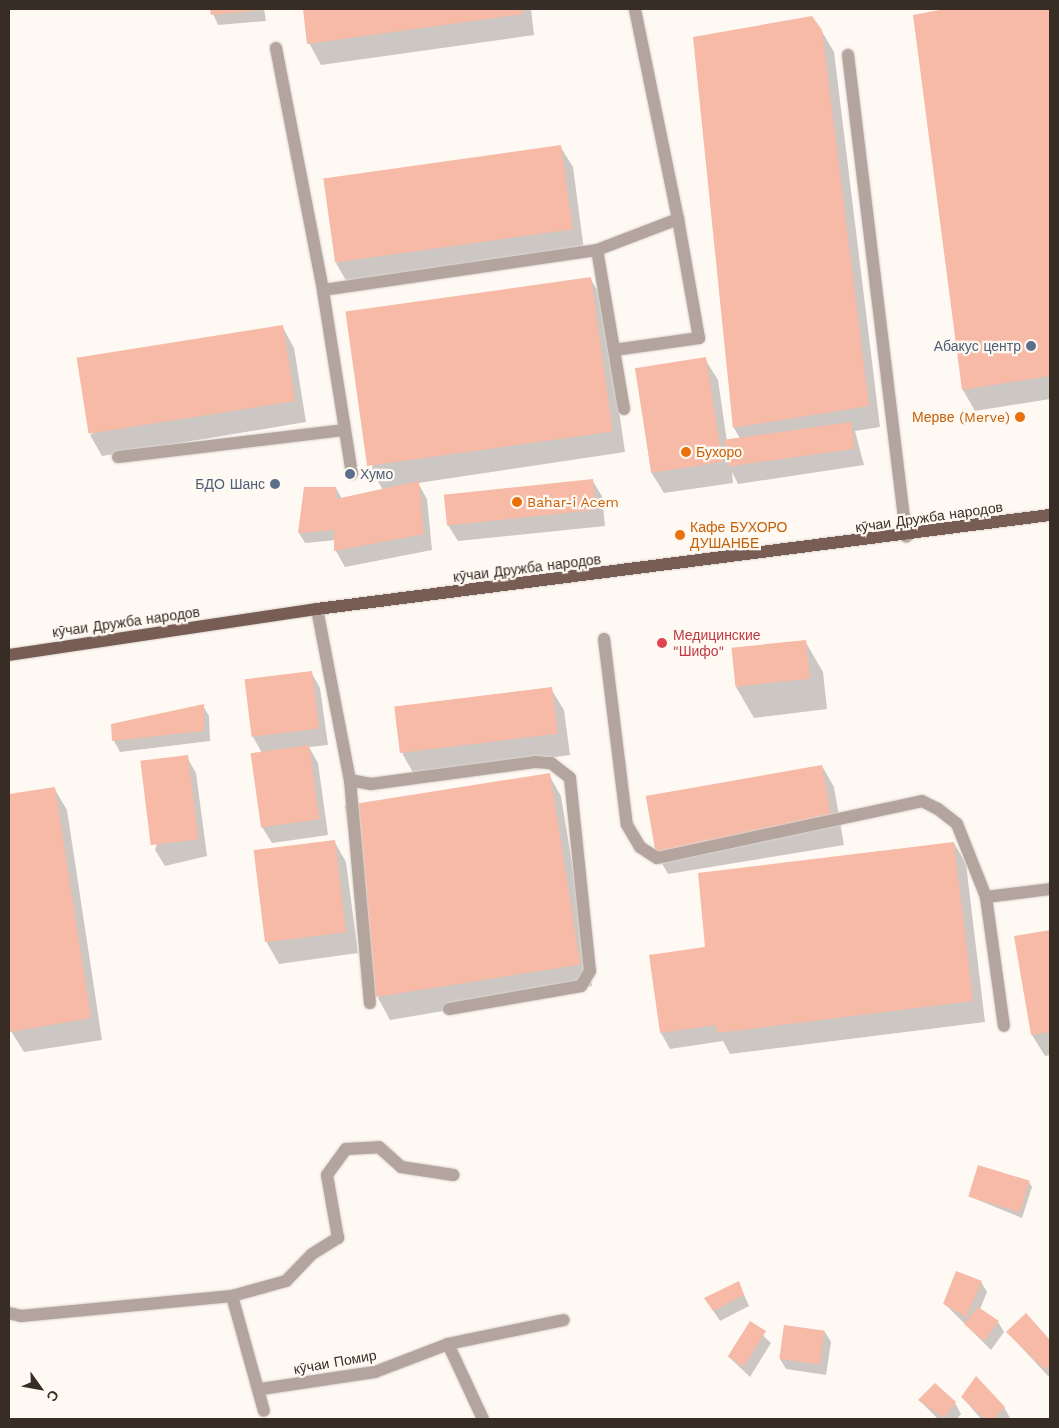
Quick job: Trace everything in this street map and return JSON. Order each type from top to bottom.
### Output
[{"type":"main road","name":"кӯчаи Дружба народов","points":[[9,655],[317,609],[906,537],[1050,515]]},
{"type":"street","points":[[614,350],[699,338],[678,219],[635,9]]},
{"type":"street","points":[[276,48],[323,290],[343,430],[352,474]]},
{"type":"street","points":[[848,55],[906,537]]},
{"type":"street","points":[[323,290],[597,250],[678,219]]},
{"type":"street","points":[[597,250],[624,409]]},
{"type":"street","points":[[118,457],[343,430]]},
{"type":"street","points":[[317,609],[350,780],[370,1003]]},
{"type":"street","points":[[604,639],[627,824],[640,847],[657,858],[922,801],[957,824],[986,897],[1004,1026]]},
{"type":"street","points":[[350,780],[371,784],[535,762],[551,763],[570,778],[590,971],[581,986],[449,1010]]},
{"type":"street","points":[[986,897],[1050,889]]},
{"type":"street","points":[[9,1313],[21,1316],[232,1296],[286,1281],[312,1254],[338,1238],[327,1175],[346,1150],[379,1148],[401,1168],[452,1175]]},
{"type":"street","points":[[232,1296],[261,1389],[264,1411]]},
{"type":"street","name":"кӯчаи Помир","points":[[261,1389],[375,1372],[448,1344],[564,1320]]},
{"type":"street","points":[[448,1344],[483,1419]]},
{"type":"building","points":[[210,9],[263,9],[263,10],[211,15]]},
{"type":"building","points":[[303,9],[522,9],[523,14],[307,44]]},
{"type":"building","points":[[945,9],[1050,9],[1050,376],[962,390],[913,15]]},
{"type":"building","points":[[812,16],[822,30],[869,406],[733,428],[693,37]]},
{"type":"building","points":[[561,145],[573,229],[335,263],[323,178]]},
{"type":"building","points":[[591,277],[613,431],[367,466],[345,312]]},
{"type":"building","points":[[283,325],[295,401],[89,434],[77,358]]},
{"type":"building","points":[[706,357],[723,462],[651,473],[635,368]]},
{"type":"building","points":[[851,422],[855,449],[728,467],[724,440]]},
{"type":"building","points":[[593,479],[596,510],[447,526],[444,495]]},
{"type":"building","points":[[419,481],[424,534],[334,551],[334,530],[298,533],[304,487],[336,487],[336,499]]},
{"type":"building","points":[[806,640],[810,679],[735,687],[731,648]]},
{"type":"building","points":[[312,671],[319,729],[252,737],[245,679]]},
{"type":"building","points":[[552,687],[558,734],[400,753],[394,706]]},
{"type":"building","points":[[204,704],[204,731],[112,741],[111,724]]},
{"type":"building","points":[[309,745],[319,819],[261,827],[251,753]]},
{"type":"building","points":[[188,755],[198,839],[151,845],[140,761]]},
{"type":"building","points":[[822,765],[832,824],[656,855],[646,796]]},
{"type":"building","points":[[550,773],[580,965],[375,997],[345,806]]},
{"type":"building","points":[[55,787],[91,1018],[10,1032],[9,794]]},
{"type":"building","points":[[335,840],[346,932],[265,942],[254,850]]},
{"type":"building","points":[[954,842],[973,1001],[717,1033],[716,1025],[660,1033],[649,955],[705,947],[698,873]]},
{"type":"building","points":[[1050,930],[1050,1032],[1031,1035],[1014,936]]},
{"type":"building","points":[[978,1165],[1030,1181],[1020,1212],[968,1197]]},
{"type":"building","points":[[956,1271],[982,1281],[966,1317],[943,1304]]},
{"type":"building","points":[[739,1281],[744,1295],[713,1311],[704,1298]]},
{"type":"building","points":[[978,1307],[999,1321],[984,1341],[964,1324]]},
{"type":"building","points":[[1026,1313],[1050,1340],[1050,1364],[1045,1370],[1006,1332]]},
{"type":"building","points":[[750,1321],[766,1331],[744,1367],[728,1357]]},
{"type":"building","points":[[784,1325],[825,1331],[820,1364],[779,1359]]},
{"type":"building","points":[[976,1376],[1005,1407],[994,1419],[985,1419],[961,1397]]},
{"type":"building","points":[[935,1383],[956,1402],[944,1418],[918,1400]]},
{"type":"place","name":"Абакус центр","points":[[1031,346]]},
{"type":"place","name":"Мерве (Merve)","points":[[1020,417]]},
{"type":"place","name":"Бухоро","points":[[686,452]]},
{"type":"place","name":"Хумо","points":[[350,474]]},
{"type":"place","name":"БДО Шанс","points":[[275,484]]},
{"type":"place","name":"Bahar-i Acem","points":[[517,502]]},
{"type":"place","name":"Кафе БУХОРО ДУШАНБЕ","points":[[680,535]]},
{"type":"place","name":"Медицинские \"Шифо\"","points":[[662,643]]}]
